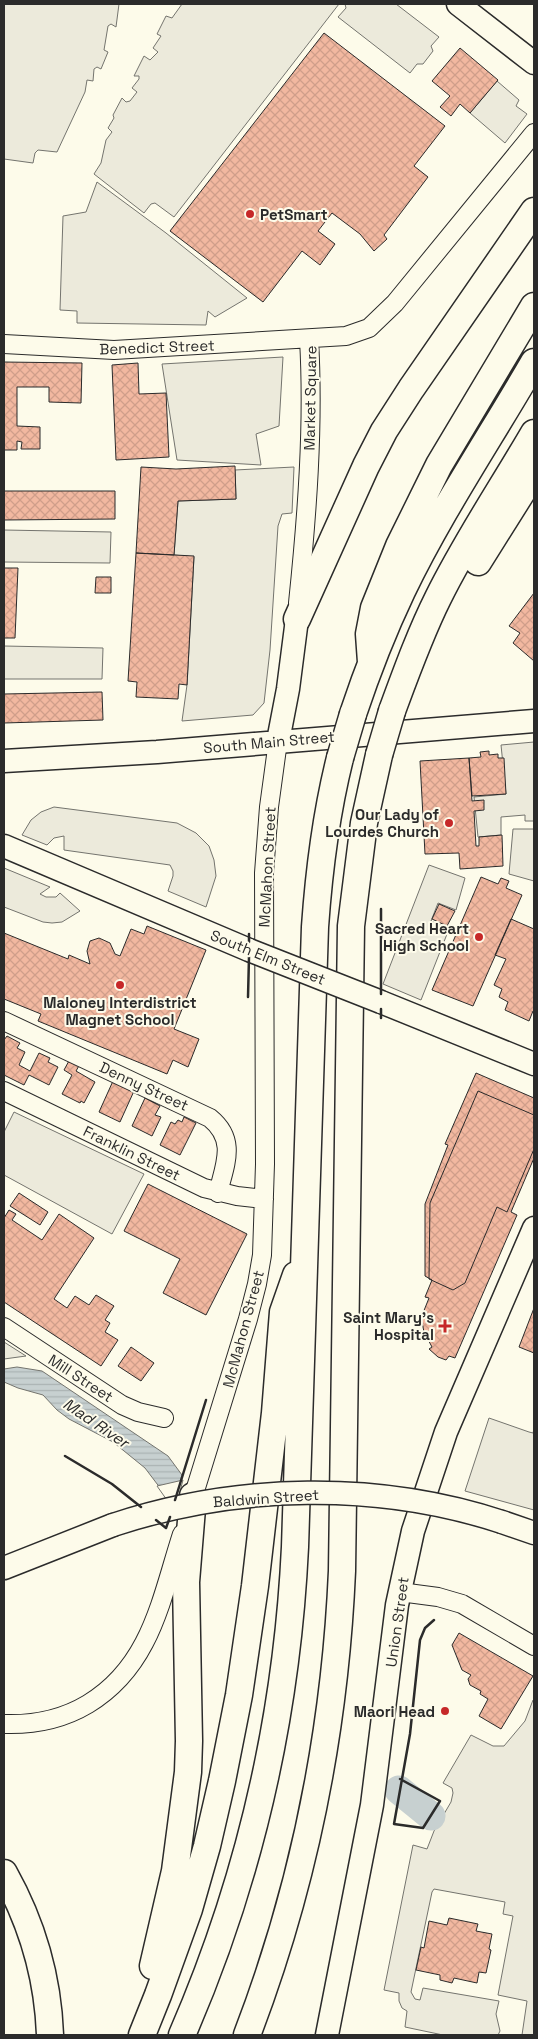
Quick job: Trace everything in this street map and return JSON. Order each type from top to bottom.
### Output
[{"type":"highway","points":[[297,619],[366,466],[384,432],[410,389],[534,211]]},
{"type":"highway","points":[[371,662],[370,634],[374,608],[399,546],[440,465],[534,306]]},
{"type":"highway","points":[[182,2035],[214,1955],[257,1815],[278,1714],[288,1638],[294,1574],[315,927],[322,847],[328,811],[340,758],[353,714],[371,662],[402,591],[426,545],[534,362]]},
{"type":"highway","points":[[247,2035],[282,1934],[306,1847],[324,1756],[335,1671],[342,1571],[350,926],[364,823],[379,755],[392,711],[427,621],[460,556],[534,433]]},
{"type":"highway","points":[[427,621],[448,605],[461,591],[534,473]]},
{"type":"highway","points":[[142,2035],[189,1909],[207,1846],[224,1772],[239,1694],[256,1577],[274,1422],[283,1312],[304,1253]]},
{"type":"highway","points":[[130,2035],[150,1977],[164,1924],[175,1871],[185,1806],[189,1741],[186,1582],[193,1496]]},
{"type":"highway","points":[[4,1873],[24,1914],[37,1950],[47,2000],[50,2035]]},
{"type":"highway","points":[[259,2004],[261,2035]]},
{"type":"main road","points":[[458,4],[534,63]]},
{"type":"main road","name":"Market Square","points":[[278,741],[288,689],[297,619]]},
{"type":"main road","name":"South Main Street","points":[[4,761],[147,753],[534,721]]},
{"type":"main road","name":"South Elm Street","points":[[4,846],[147,905],[249,950],[534,1064]]},
{"type":"main road","name":"Union Street","points":[[327,2035],[372,1805],[400,1592],[413,1532],[439,1450],[534,1228]]},
{"type":"main road","name":"Baldwin Street","points":[[4,1568],[113,1525],[153,1513],[222,1500],[303,1493],[367,1496],[413,1501],[465,1511],[534,1533]]},
{"type":"street","name":"Market Square","points":[[297,619],[309,453],[311,374],[309,339],[354,335],[377,322],[396,303],[534,133]]},
{"type":"street","name":"Benedict Street","points":[[4,344],[114,350],[309,339]]},
{"type":"street","name":"McMahon Street","points":[[4,1724],[40,1722],[72,1712],[96,1699],[125,1674],[143,1646],[156,1617],[257,1284],[263,1239],[264,1199],[264,873],[269,806],[278,741]]},
{"type":"street","name":"Denny Street","points":[[4,1021],[193,1109],[218,1124],[225,1136],[227,1151],[218,1193]]},
{"type":"street","name":"Franklin Street","points":[[4,1091],[218,1193],[264,1199]]},
{"type":"street","name":"Mill Street","points":[[4,1326],[122,1405],[138,1412],[164,1418]]},
{"type":"street","points":[[400,1592],[462,1604],[534,1646]]},
{"type":"shaded area","points":[[4,4],[119,4],[116,27],[111,24],[108,26],[104,50],[108,52],[101,69],[97,67],[94,69],[93,81],[87,80],[85,92],[57,152],[38,150],[35,153],[33,163],[4,159]]},
{"type":"shaded area","points":[[182,4],[339,4],[174,217],[155,203],[151,204],[144,213],[94,174],[101,163],[106,140],[112,132],[108,128],[114,118],[113,115],[122,98],[126,102],[130,101],[137,92],[132,88],[139,79],[139,76],[134,76],[144,56],[150,60],[158,52],[153,48],[161,36],[157,34],[166,16],[172,18]]},
{"type":"shaded area","points":[[345,4],[396,4],[439,37],[431,46],[433,51],[423,64],[417,64],[410,73],[338,17],[346,8]]},
{"type":"shaded area","points":[[497,81],[519,100],[516,106],[527,114],[505,143],[470,113]]},
{"type":"shaded area","points":[[97,182],[166,233],[247,298],[215,317],[208,311],[206,325],[77,323],[77,311],[60,310],[63,216],[86,212]]},
{"type":"shaded area","points":[[283,357],[279,426],[256,434],[261,465],[177,460],[162,364]]},
{"type":"shaded area","points":[[294,467],[292,513],[282,514],[278,526],[270,650],[264,703],[253,715],[182,721],[187,685],[194,557],[174,555],[178,501],[236,499],[235,470]]},
{"type":"shaded area","points":[[4,530],[111,532],[110,563],[4,562]]},
{"type":"shaded area","points":[[4,646],[103,648],[102,679],[4,679]]},
{"type":"shaded area","points":[[534,742],[534,821],[525,821],[525,815],[501,817],[501,835],[478,837],[474,797],[506,794],[501,745]]},
{"type":"shaded area","points":[[54,807],[177,823],[196,833],[209,846],[214,860],[216,876],[206,907],[168,891],[173,876],[170,865],[64,850],[64,836],[54,838],[47,845],[22,835],[31,820],[41,812]]},
{"type":"shaded area","points":[[513,829],[534,829],[534,881],[509,874]]},
{"type":"shaded area","points":[[429,865],[465,878],[456,910],[438,903],[431,921],[449,929],[421,1000],[383,984]]},
{"type":"shaded area","points":[[4,868],[50,887],[40,894],[46,897],[56,897],[60,893],[80,911],[62,922],[52,923],[43,922],[4,907]]},
{"type":"shaded area","points":[[14,1112],[144,1174],[112,1234],[4,1175],[4,1132]]},
{"type":"shaded area","points":[[4,1342],[26,1356],[4,1359]]},
{"type":"shaded area","points":[[489,1418],[533,1433],[534,1429],[534,1510],[465,1491]]},
{"type":"shaded area","points":[[533,1700],[534,2035],[522,2035],[527,2001],[498,1995],[513,1916],[503,1914],[505,1902],[434,1889],[411,1992],[415,1999],[420,2000],[423,1988],[499,2001],[496,2014],[500,2031],[498,2035],[443,2035],[405,2027],[407,2011],[402,2008],[399,2001],[399,1993],[384,1990],[413,1845],[427,1849],[434,1831],[451,1802],[452,1788],[443,1783],[471,1735],[493,1746],[504,1746],[525,1721]]},
{"type":"water","points":[[17,1367],[42,1371],[168,1456],[182,1475],[173,1505],[145,1468],[113,1442],[69,1419],[57,1410],[43,1395],[4,1382],[4,1369]]},
{"type":"pier","points":[[183,1480],[176,1506],[169,1503],[157,1486]]},
{"type":"building","points":[[324,33],[445,126],[414,166],[428,177],[384,235],[387,239],[374,251],[360,234],[332,213],[318,231],[335,244],[320,265],[302,251],[263,302],[170,231]]},
{"type":"building","points":[[460,48],[498,80],[470,113],[460,104],[451,116],[440,107],[450,96],[432,81]]},
{"type":"building","points":[[4,362],[82,363],[81,403],[49,402],[49,387],[17,387],[17,426],[40,427],[40,449],[21,449],[22,442],[17,441],[17,450],[4,450]]},
{"type":"building","points":[[138,363],[139,394],[166,393],[169,457],[116,460],[112,365]]},
{"type":"building","points":[[235,466],[236,499],[178,501],[174,555],[136,553],[141,467],[176,469]]},
{"type":"building","points":[[4,491],[115,491],[115,519],[4,520]]},
{"type":"building","points":[[136,553],[194,556],[187,685],[179,684],[178,699],[136,697],[137,682],[128,681]]},
{"type":"building","points":[[4,568],[18,568],[15,638],[4,638]]},
{"type":"building","points":[[96,577],[111,577],[111,593],[95,593]]},
{"type":"building","points":[[534,593],[534,661],[513,643],[520,633],[509,626]]},
{"type":"building","points":[[102,692],[103,720],[4,723],[4,694]]},
{"type":"building","points":[[489,751],[489,755],[498,754],[498,758],[504,758],[506,794],[472,796],[469,758],[481,757],[480,752]]},
{"type":"building","name":"Our Lady of Lourdes Church","points":[[469,758],[472,801],[484,800],[484,810],[474,811],[476,846],[479,846],[479,837],[502,835],[503,866],[460,869],[459,853],[425,854],[420,761]]},
{"type":"building","name":"Sacred Heart High School","points":[[481,877],[498,884],[501,878],[509,881],[506,888],[522,895],[473,1006],[432,990]]},
{"type":"building","points":[[439,904],[455,911],[447,926],[432,919]]},
{"type":"building","points":[[511,919],[534,929],[534,1012],[529,1021],[505,1010],[508,1002],[499,997],[502,989],[494,985],[506,959],[495,955]]},
{"type":"building","points":[[147,926],[206,950],[174,1029],[199,1039],[188,1067],[173,1060],[167,1074],[38,1021],[41,1014],[4,999],[4,933],[68,959],[69,955],[90,964],[87,951],[90,941],[99,938],[110,943],[115,954],[120,956],[131,929],[144,934]]},
{"type":"building","points":[[7,1036],[20,1043],[17,1048],[25,1052],[19,1065],[30,1071],[39,1053],[50,1058],[48,1062],[58,1067],[49,1085],[29,1075],[24,1085],[4,1075],[4,1040]]},
{"type":"building","points":[[70,1059],[80,1064],[76,1071],[95,1082],[84,1103],[81,1101],[80,1103],[62,1094],[72,1075],[64,1070]]},
{"type":"building","name":"Saint Mary's Hospital","points":[[476,1073],[534,1098],[534,1158],[511,1212],[517,1215],[455,1358],[449,1356],[446,1360],[438,1357],[429,1349],[432,1347],[424,1332],[422,1322],[423,1313],[429,1298],[425,1297],[432,1280],[425,1276],[425,1204],[448,1145],[445,1144]]},
{"type":"building","points":[[113,1081],[134,1091],[120,1122],[99,1112]]},
{"type":"building","points":[[478,1091],[534,1115],[534,1149],[507,1212],[497,1207],[465,1283],[453,1290],[429,1279],[430,1203]]},
{"type":"building","points":[[145,1098],[160,1106],[155,1115],[161,1117],[152,1136],[132,1126]]},
{"type":"building","points":[[184,1117],[196,1123],[180,1155],[160,1145],[171,1122],[175,1124],[178,1120],[182,1122]]},
{"type":"building","points":[[148,1184],[247,1234],[206,1315],[163,1293],[180,1259],[124,1231]]},
{"type":"building","points":[[19,1193],[48,1212],[40,1225],[10,1206]]},
{"type":"building","points":[[9,1210],[16,1214],[12,1220],[42,1240],[59,1214],[94,1238],[54,1299],[67,1308],[75,1296],[89,1305],[96,1295],[114,1306],[105,1320],[110,1323],[105,1332],[118,1340],[101,1366],[4,1302],[4,1218]]},
{"type":"building","points":[[534,1308],[534,1353],[519,1347]]},
{"type":"building","points":[[131,1347],[154,1363],[141,1381],[118,1366]]},
{"type":"building","points":[[459,1633],[533,1676],[501,1729],[479,1716],[488,1699],[480,1694],[481,1691],[470,1685],[468,1679],[471,1675],[462,1670],[452,1645]]},
{"type":"building","points":[[449,1918],[478,1924],[476,1931],[492,1934],[486,1973],[479,1972],[477,1983],[454,1978],[452,1983],[440,1980],[440,1975],[416,1970],[421,1947],[424,1948],[429,1921],[447,1925]]},
{"type":"waterway","name":"Mad River","points":[[399,1790],[431,1816]]},
{"type":"wall","points":[[381,909],[381,994]]},
{"type":"wall","points":[[249,934],[249,942]]},
{"type":"wall","points":[[248,997],[249,957]]},
{"type":"wall","points":[[381,1009],[381,1018]]},
{"type":"wall","points":[[175,1500],[206,1400]]},
{"type":"wall","points":[[65,1456],[112,1484],[141,1507]]},
{"type":"wall","points":[[156,1520],[166,1528],[170,1517]]},
{"type":"wall","points":[[400,1779],[440,1801],[423,1828],[394,1824],[410,1734],[420,1640],[425,1628],[434,1620]]},
{"type":"place","name":"PetSmart","points":[[250,214]]},
{"type":"place","name":"Our Lady of Lourdes Church","points":[[449,823]]},
{"type":"place","name":"Sacred Heart High School","points":[[479,937]]},
{"type":"place","name":"Maloney Interdistrict Magnet School","points":[[120,985]]},
{"type":"place","name":"Saint Mary's Hospital","points":[[445,1326]]},
{"type":"place","name":"Maori Head","points":[[445,1711]]}]
